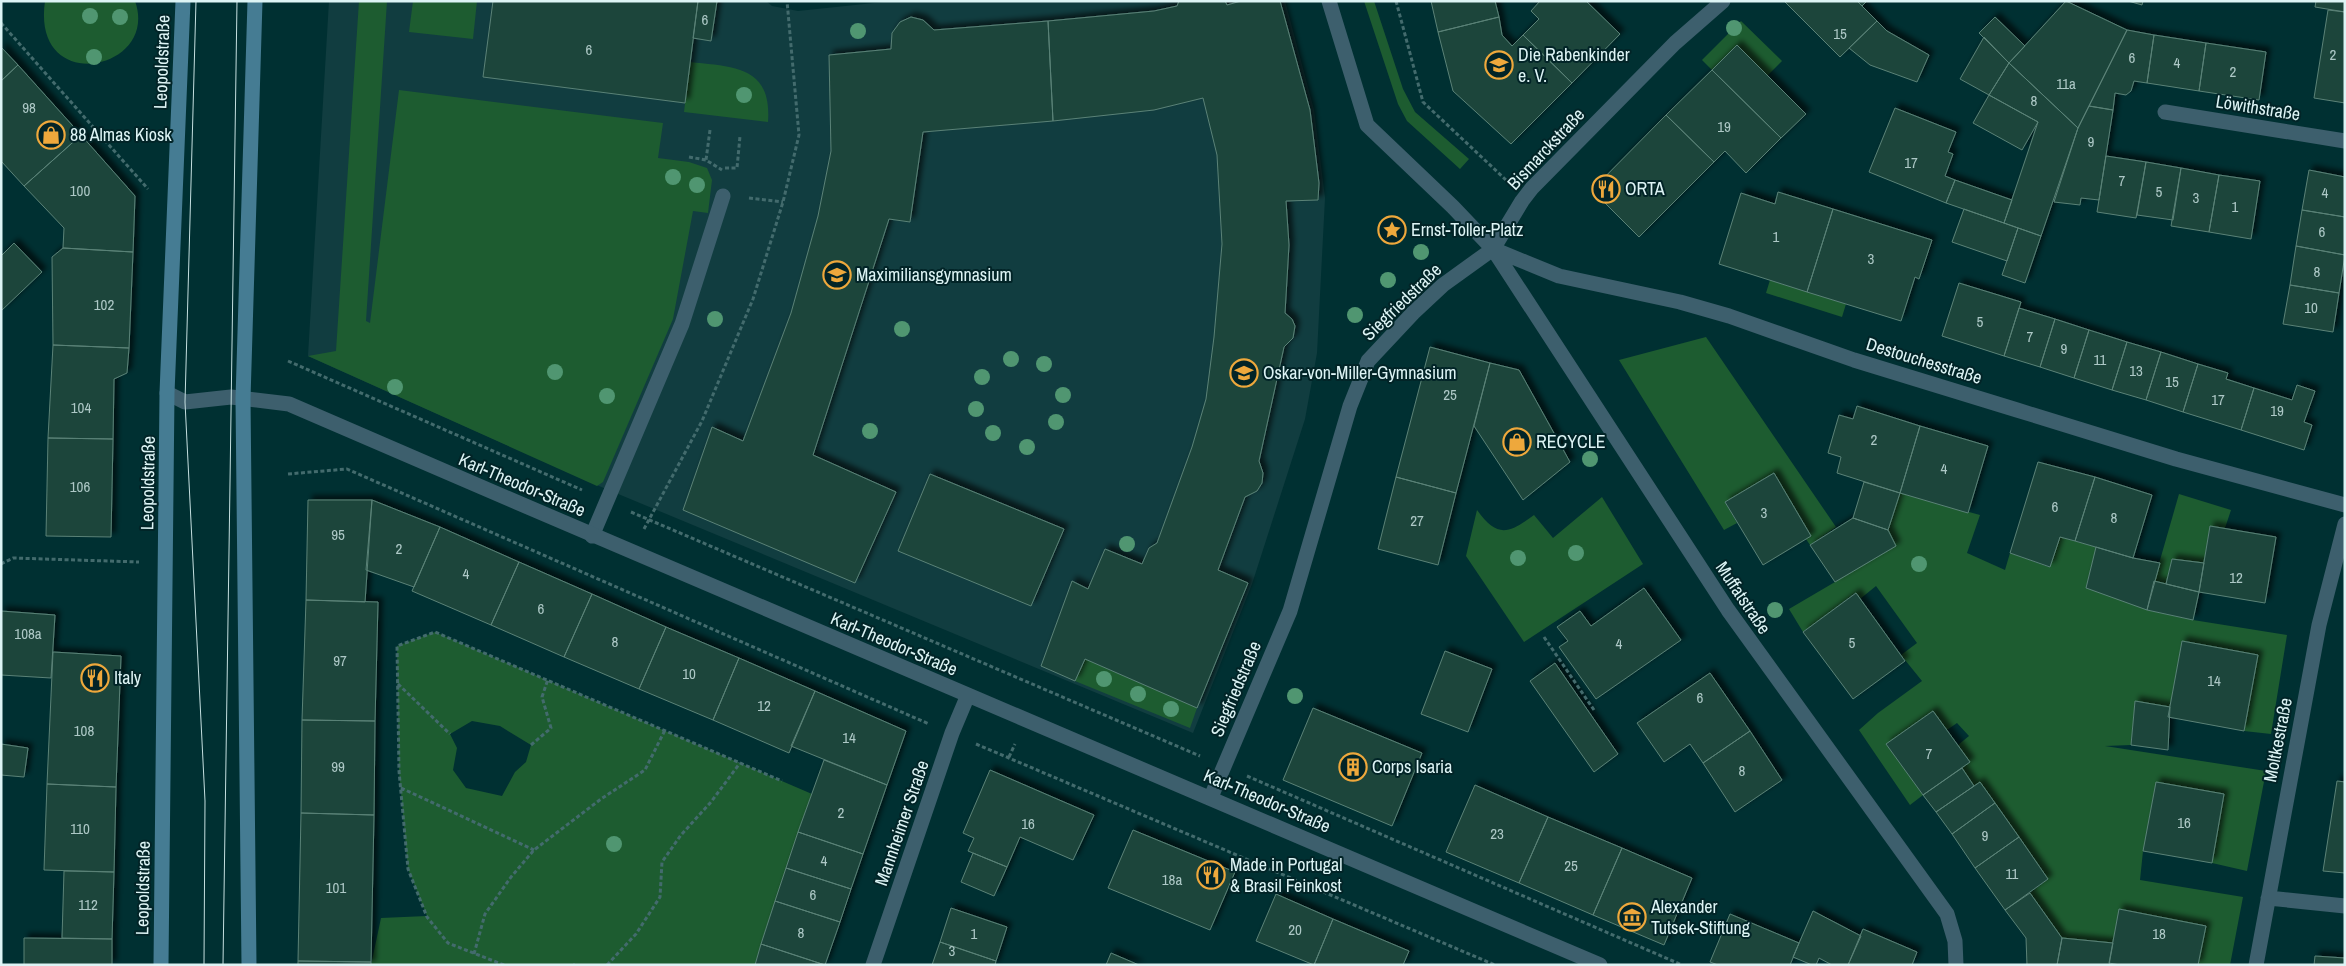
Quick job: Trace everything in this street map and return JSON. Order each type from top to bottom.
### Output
[{"type":"main road","name":"Leopoldstraße","points":[[161,965],[167,393],[183,1]]},
{"type":"main road","points":[[249,965],[243,399],[255,1]]},
{"type":"street","points":[[1329,1],[1367,125],[1494,249]]},
{"type":"street","name":"Bismarckstraße","points":[[1494,249],[1522,201],[1532,188],[1675,43],[1723,1]]},
{"type":"street","name":"Löwithstraße","points":[[2165,112],[2345,141]]},
{"type":"street","points":[[592,536],[682,324],[723,196]]},
{"type":"street","name":"Destouchesstraße","points":[[1494,249],[1559,276],[1680,302],[1729,316],[1854,360],[2176,459],[2345,505]]},
{"type":"street","name":"Siegfriedstraße","points":[[1211,797],[1290,611],[1350,406],[1368,362],[1419,307],[1443,285],[1494,249]]},
{"type":"street","name":"Muffatstraße","points":[[1494,249],[1728,610],[1947,914],[1955,940],[1956,965]]},
{"type":"street","name":"Karl-Theodor-Straße","points":[[167,393],[185,402],[231,397],[288,404],[634,554],[1211,797],[1600,965]]},
{"type":"street","name":"Moltkestraße","points":[[2256,965],[2319,625],[2345,524]]},
{"type":"street","name":"Mannheimer Straße","points":[[873,965],[952,734],[968,695]]},
{"type":"street","points":[[2268,898],[2345,906]]},
{"type":"path","points":[[634,554],[648,519],[702,421],[753,299],[783,202],[799,135],[788,1]]},
{"type":"path","points":[[1396,1],[1423,102],[1501,174],[1522,201]]},
{"type":"path","points":[[1,23],[150,192]]},
{"type":"path","points":[[706,160],[710,130]]},
{"type":"path","points":[[689,157],[706,160],[722,168],[737,168],[740,136]]},
{"type":"path","points":[[722,168],[723,196],[783,202]]},
{"type":"path","points":[[288,361],[648,519],[1682,965]]},
{"type":"path","points":[[288,474],[347,469],[952,734],[1496,965]]},
{"type":"path","points":[[1,564],[13,558],[144,562]]},
{"type":"path","points":[[504,965],[448,943],[427,917],[408,869],[401,788],[397,646],[435,632],[782,781]]},
{"type":"path","points":[[1544,637],[1594,710]]},
{"type":"path","points":[[531,745],[551,728],[542,697],[548,680]]},
{"type":"path","points":[[397,684],[450,734]]},
{"type":"path","points":[[474,954],[485,914],[511,877],[534,850],[601,799],[645,770],[665,730]]},
{"type":"path","points":[[607,965],[636,934],[660,897],[662,862],[740,763]]},
{"type":"path","points":[[401,788],[534,850]]},
{"type":"shaded area","points":[[329,1],[766,1],[772,6],[798,11],[893,1],[1285,1],[1314,110],[1325,198],[1317,353],[1305,419],[1252,584],[1193,733],[587,481],[308,356]]},
{"type":"green space","points":[[45,1],[135,1],[138,25],[130,44],[114,57],[94,63],[74,62],[57,51],[46,31]]},
{"type":"green space","points":[[359,1],[387,1],[366,321],[370,323],[399,90],[663,123],[658,158],[689,162],[707,168],[712,180],[708,213],[693,211],[673,319],[603,482],[597,486],[308,356],[336,351]]},
{"type":"green space","points":[[413,1],[477,1],[473,39],[409,32]]},
{"type":"green space","points":[[1364,1],[1374,1],[1403,89],[1415,112],[1469,159],[1460,169],[1407,121],[1398,104]]},
{"type":"green space","points":[[1741,21],[1782,61],[1767,76],[1712,70],[1702,60]]},
{"type":"green space","points":[[690,62],[735,68],[757,80],[764,90],[768,104],[768,122],[684,112]]},
{"type":"green space","points":[[1770,280],[1846,304],[1842,317],[1766,293]]},
{"type":"green space","points":[[1706,337],[1836,527],[1810,545],[1806,539],[1811,536],[1774,473],[1725,502],[1737,523],[1724,530],[1619,360]]},
{"type":"green space","points":[[1900,493],[1980,515],[1967,553],[2005,570],[2010,553],[2049,567],[2060,537],[2096,547],[2147,610],[2193,620],[2287,635],[2271,734],[2244,731],[2258,655],[2183,641],[2170,707],[2135,702],[2131,745],[2105,746],[2266,771],[2247,871],[2212,863],[2224,794],[2143,851],[2140,880],[2243,897],[2230,965],[2198,965],[2205,926],[2120,909],[2113,943],[2062,938],[2030,893],[2048,879],[1980,782],[1974,786],[1962,768],[1970,762],[1958,745],[1969,736],[1957,723],[1947,730],[1933,711],[1887,744],[1923,795],[1910,805],[1859,730],[1878,713],[1922,681],[1901,655],[1917,643],[1876,586],[1860,599],[1855,593],[1803,632],[1789,609],[1835,582],[1888,530]]},
{"type":"green space","points":[[2179,494],[2231,510],[2225,528],[2210,526],[2204,563],[2172,559],[2166,584],[2154,581]]},
{"type":"green space","points":[[1602,497],[1643,564],[1524,642],[1466,556],[1477,510],[1491,526],[1504,530],[1518,526],[1534,515],[1553,538]]},
{"type":"green space","points":[[435,632],[812,794],[755,965],[371,965],[381,918],[427,916],[408,869],[399,771],[397,646]],"holes":[[[472,721],[500,726],[531,745],[526,762],[515,772],[502,796],[466,788],[453,770],[457,748],[450,734]]]},
{"type":"green space","points":[[1085,659],[1197,708],[1190,728],[1075,681]]},
{"type":"building","points":[[493,1],[698,1],[685,103],[483,77]]},
{"type":"building","points":[[698,1],[717,1],[711,41],[693,38]]},
{"type":"building","name":"Oskar-von-Miller-Gymnasium","points":[[1179,1],[1225,1],[1227,5],[1241,1],[1280,1],[1310,110],[1319,183],[1318,200],[1286,201],[1289,245],[1285,313],[1292,319],[1295,326],[1293,338],[1284,347],[1259,461],[1263,473],[1262,483],[1257,491],[1245,497],[1218,570],[1248,583],[1197,708],[1085,659],[1075,681],[1041,666],[1072,581],[1088,589],[1105,549],[1142,564],[1149,548],[1157,543],[1192,447],[1206,399],[1214,337],[1222,244],[1217,155],[1203,98],[1154,110],[1053,121],[1048,21],[1154,11],[1177,6]]},
{"type":"building","points":[[1431,1],[1495,1],[1499,17],[1438,32]]},
{"type":"building","points":[[1540,1],[1586,1],[1620,34],[1572,83],[1523,35],[1539,19],[1531,11]]},
{"type":"building","points":[[1784,1],[1857,1],[1877,21],[1840,57]]},
{"type":"building","points":[[1857,1],[1867,1],[1862,6]]},
{"type":"building","points":[[2066,1],[2127,30],[2078,128],[2009,63]]},
{"type":"building","points":[[2128,1],[2143,1],[2142,5]]},
{"type":"building","points":[[2316,1],[2345,1],[2345,12],[2315,7]]},
{"type":"building","points":[[2328,10],[2345,12],[2345,103],[2314,98]]},
{"type":"building","name":"Maximiliansgymnasium","points":[[911,17],[923,20],[934,30],[1048,21],[1053,121],[923,132],[910,222],[889,219],[813,455],[896,492],[855,583],[683,510],[712,427],[743,441],[791,313],[818,216],[831,151],[829,55],[891,49],[892,33],[900,22]]},
{"type":"building","name":"Die Rabenkinder e. V.","points":[[1499,17],[1502,35],[1512,46],[1523,35],[1572,83],[1511,144],[1453,91],[1438,32]]},
{"type":"building","points":[[1995,17],[2025,46],[2009,63],[1979,33]]},
{"type":"building","points":[[1877,21],[1887,31],[1929,55],[1917,82],[1870,65],[1849,48]]},
{"type":"building","points":[[2127,30],[2154,35],[2147,83],[2134,81],[2131,91],[2126,95],[2115,93],[2113,110],[2089,106]]},
{"type":"building","points":[[2154,35],[2206,43],[2199,91],[2147,83]]},
{"type":"building","points":[[1984,37],[2009,63],[1989,95],[1960,79]]},
{"type":"building","points":[[2206,43],[2266,52],[2259,100],[2199,91]]},
{"type":"building","points":[[1737,45],[1806,114],[1781,138],[1712,70]]},
{"type":"building","points":[[1,47],[18,65],[1,81]]},
{"type":"building","points":[[2009,63],[2078,128],[2041,236],[2004,223],[2038,122],[1989,95]]},
{"type":"building","points":[[18,65],[81,135],[24,186],[1,161],[1,81]]},
{"type":"building","points":[[1712,70],[1781,138],[1746,173],[1725,151],[1714,162],[1666,115]]},
{"type":"building","points":[[1989,95],[2038,122],[2022,150],[1973,123]]},
{"type":"building","points":[[2089,106],[2113,110],[2099,200],[2081,198],[2080,205],[2054,202],[2078,128]]},
{"type":"building","points":[[1895,108],[1956,132],[1948,152],[1953,154],[1945,176],[1955,180],[1946,203],[1869,172]]},
{"type":"building","points":[[1666,115],[1714,162],[1639,237],[1592,190]]},
{"type":"building","points":[[81,135],[135,196],[133,252],[63,248],[64,228],[24,186]]},
{"type":"building","points":[[2106,156],[2146,162],[2136,218],[2097,212]]},
{"type":"building","points":[[2146,162],[2181,168],[2173,220],[2137,215]]},
{"type":"building","points":[[2181,168],[2219,175],[2209,232],[2171,226]]},
{"type":"building","points":[[2309,170],[2345,177],[2345,217],[2302,210]]},
{"type":"building","points":[[2219,175],[2260,181],[2251,239],[2209,232]]},
{"type":"building","points":[[1955,180],[2012,200],[2004,223],[1946,203]]},
{"type":"building","points":[[1778,192],[1833,209],[1807,292],[1719,264],[1741,193],[1775,204]]},
{"type":"building","points":[[1833,209],[1932,240],[1919,279],[1915,277],[1901,321],[1807,292]]},
{"type":"building","points":[[1964,209],[2018,228],[2007,261],[1952,242]]},
{"type":"building","points":[[2302,210],[2345,217],[2345,255],[2296,246]]},
{"type":"building","points":[[2018,228],[2041,236],[2025,283],[2002,275]]},
{"type":"building","points":[[14,243],[42,272],[1,311],[1,256]]},
{"type":"building","points":[[2296,246],[2345,255],[2339,293],[2290,285]]},
{"type":"building","points":[[63,248],[133,252],[129,348],[53,345],[52,257]]},
{"type":"building","points":[[1959,283],[2021,302],[2004,356],[1942,336]]},
{"type":"building","points":[[2290,285],[2339,293],[2333,332],[2283,324]]},
{"type":"building","points":[[2019,308],[2055,319],[2040,367],[2004,356]]},
{"type":"building","points":[[2055,319],[2089,330],[2074,378],[2040,367]]},
{"type":"building","points":[[2089,330],[2127,342],[2112,390],[2074,378]]},
{"type":"building","points":[[2127,342],[2161,352],[2146,400],[2112,390]]},
{"type":"building","points":[[53,345],[129,348],[127,373],[114,379],[113,439],[48,438]]},
{"type":"building","points":[[1430,347],[1490,363],[1456,493],[1396,477]]},
{"type":"building","points":[[2161,352],[2198,364],[2183,412],[2146,400]]},
{"type":"building","points":[[1490,363],[1519,370],[1570,462],[1523,500],[1474,426]]},
{"type":"building","points":[[2198,364],[2228,373],[2226,379],[2254,388],[2241,430],[2183,412]]},
{"type":"building","points":[[2297,385],[2315,391],[2304,422],[2312,425],[2304,450],[2241,430],[2254,388],[2292,400]]},
{"type":"building","points":[[1857,406],[1920,426],[1900,493],[1837,473],[1841,457],[1828,453],[1839,415],[1853,419]]},
{"type":"building","points":[[1920,426],[1988,446],[1968,513],[1900,493]]},
{"type":"building","points":[[48,438],[113,439],[111,537],[46,536]]},
{"type":"building","points":[[2038,462],[2095,477],[2075,541],[2060,537],[2050,567],[2010,553]]},
{"type":"building","points":[[1774,473],[1811,536],[1763,565],[1725,502]]},
{"type":"building","points":[[930,474],[1064,529],[1031,606],[898,551]]},
{"type":"building","points":[[1396,477],[1456,493],[1438,565],[1378,549]]},
{"type":"building","points":[[2095,477],[2152,495],[2133,558],[2075,541]]},
{"type":"building","points":[[1864,482],[1900,493],[1888,530],[1853,518]]},
{"type":"building","points":[[308,500],[372,500],[365,602],[306,600]]},
{"type":"building","points":[[372,500],[440,527],[414,587],[366,570]]},
{"type":"building","points":[[1853,518],[1888,530],[1896,546],[1835,582],[1810,545]]},
{"type":"building","points":[[2210,526],[2276,537],[2265,603],[2199,592]]},
{"type":"building","points":[[440,527],[519,562],[491,625],[412,591]]},
{"type":"building","points":[[2096,547],[2133,558],[2160,563],[2147,610],[2086,588]]},
{"type":"building","points":[[2172,559],[2204,563],[2199,592],[2166,584]]},
{"type":"building","points":[[519,562],[592,594],[564,657],[491,625]]},
{"type":"building","points":[[2154,581],[2199,592],[2193,620],[2147,610]]},
{"type":"building","points":[[1644,588],[1681,640],[1596,699],[1559,647],[1568,641],[1557,627],[1580,611],[1591,626]]},
{"type":"building","points":[[1856,593],[1905,661],[1853,699],[1803,632]]},
{"type":"building","points":[[592,594],[666,627],[639,689],[564,657]]},
{"type":"building","points":[[306,600],[378,602],[375,721],[302,720]]},
{"type":"building","points":[[1,611],[55,615],[51,678],[1,675]]},
{"type":"building","points":[[666,627],[739,658],[713,720],[639,689]]},
{"type":"building","points":[[2182,641],[2258,655],[2244,731],[2168,717]]},
{"type":"building","points":[[1445,651],[1492,669],[1468,732],[1421,714]]},
{"type":"building","points":[[53,652],[121,656],[116,787],[47,784]]},
{"type":"building","points":[[739,658],[815,691],[789,753],[713,720]]},
{"type":"building","points":[[1555,663],[1618,754],[1594,772],[1530,681]]},
{"type":"building","points":[[1710,673],[1750,731],[1703,763],[1690,744],[1664,762],[1637,723]]},
{"type":"building","points":[[815,691],[906,731],[887,785],[791,746]]},
{"type":"building","points":[[2135,701],[2170,707],[2168,750],[2131,745]]},
{"type":"building","name":"Corps Isaria","points":[[1313,708],[1422,753],[1392,826],[1283,780]]},
{"type":"building","points":[[1933,711],[1970,762],[1923,795],[1886,744]]},
{"type":"building","points":[[302,720],[375,721],[374,815],[301,813]]},
{"type":"building","points":[[1750,731],[1782,780],[1735,812],[1703,763]]},
{"type":"building","points":[[1,744],[28,748],[24,777],[1,775]]},
{"type":"building","points":[[824,760],[887,785],[863,854],[798,832]]},
{"type":"building","points":[[1962,768],[1974,786],[1936,812],[1923,795]]},
{"type":"building","points":[[990,770],[1094,815],[1073,860],[1020,837],[1007,867],[968,851],[974,838],[963,833]]},
{"type":"building","points":[[2337,781],[2345,782],[2345,873],[2323,871]]},
{"type":"building","points":[[1980,782],[1995,803],[1952,834],[1936,812]]},
{"type":"building","points":[[2156,782],[2224,794],[2212,863],[2143,851]]},
{"type":"building","points":[[47,784],[116,787],[114,872],[44,870]]},
{"type":"building","points":[[1475,785],[1548,817],[1519,883],[1446,852]]},
{"type":"building","points":[[1995,803],[2019,837],[1975,868],[1952,834]]},
{"type":"building","points":[[301,813],[374,815],[371,962],[298,961]]},
{"type":"building","points":[[1548,817],[1622,848],[1593,915],[1519,883]]},
{"type":"building","points":[[1133,830],[1235,872],[1210,930],[1108,888]]},
{"type":"building","points":[[798,832],[863,854],[851,889],[786,868]]},
{"type":"building","points":[[2019,837],[2048,879],[2005,910],[1975,868]]},
{"type":"building","points":[[1622,848],[1692,878],[1664,945],[1593,915]]},
{"type":"building","points":[[973,853],[1007,867],[994,896],[961,882]]},
{"type":"building","points":[[786,868],[851,889],[840,922],[775,901]]},
{"type":"building","points":[[64,871],[114,872],[112,939],[62,938]]},
{"type":"building","points":[[2030,893],[2062,938],[2057,965],[2027,965],[2026,938],[2005,910]]},
{"type":"building","points":[[1276,894],[1333,919],[1314,965],[1256,941]]},
{"type":"building","points":[[775,901],[840,922],[825,965],[761,944]]},
{"type":"building","points":[[951,908],[1007,927],[996,961],[940,942]]},
{"type":"building","points":[[2119,909],[2206,926],[2198,965],[2120,965],[2109,963]]},
{"type":"building","points":[[1813,911],[1861,936],[1848,965],[1832,965],[1819,958],[1816,965],[1812,965],[1793,957]]},
{"type":"building","points":[[1730,914],[1799,943],[1790,965],[1718,965],[1710,962]]},
{"type":"building","points":[[1333,919],[1409,951],[1403,965],[1314,965]]},
{"type":"building","points":[[1863,929],[1917,952],[1912,965],[1848,965]]},
{"type":"building","points":[[24,938],[112,939],[112,965],[24,965]]},
{"type":"building","points":[[2062,938],[2113,943],[2109,965],[2057,965]]},
{"type":"building","points":[[940,942],[996,961],[995,965],[932,965]]},
{"type":"building","points":[[761,944],[825,965],[755,965]]},
{"type":"building","points":[[1111,953],[1139,965],[1106,965]]},
{"type":"building","points":[[2315,956],[2345,958],[2345,965],[2314,965]]},
{"type":"building","points":[[298,961],[371,962],[371,965],[298,965]]},
{"type":"tram line","points":[[196,1],[185,402],[205,801],[204,965]]},
{"type":"tram line","points":[[223,965],[237,1]]},
{"type":"place","name":"Die Rabenkinder e. V.","points":[[1499,65]]},
{"type":"place","name":"88 Almas Kiosk","points":[[51,135]]},
{"type":"place","name":"ORTA","points":[[1606,189]]},
{"type":"place","name":"Ernst-Toller-Platz","points":[[1392,230]]},
{"type":"place","name":"Maximiliansgymnasium","points":[[837,275]]},
{"type":"place","name":"Oskar-von-Miller-Gymnasium","points":[[1244,373]]},
{"type":"place","name":"RECYCLE","points":[[1517,442]]},
{"type":"place","name":"Italy","points":[[95,678]]},
{"type":"place","name":"Corps Isaria","points":[[1353,767]]},
{"type":"place","name":"Made in Portugal & Brasil Feinkost","points":[[1211,875]]},
{"type":"place","name":"Alexander Tutsek-Stiftung","points":[[1632,917]]}]
